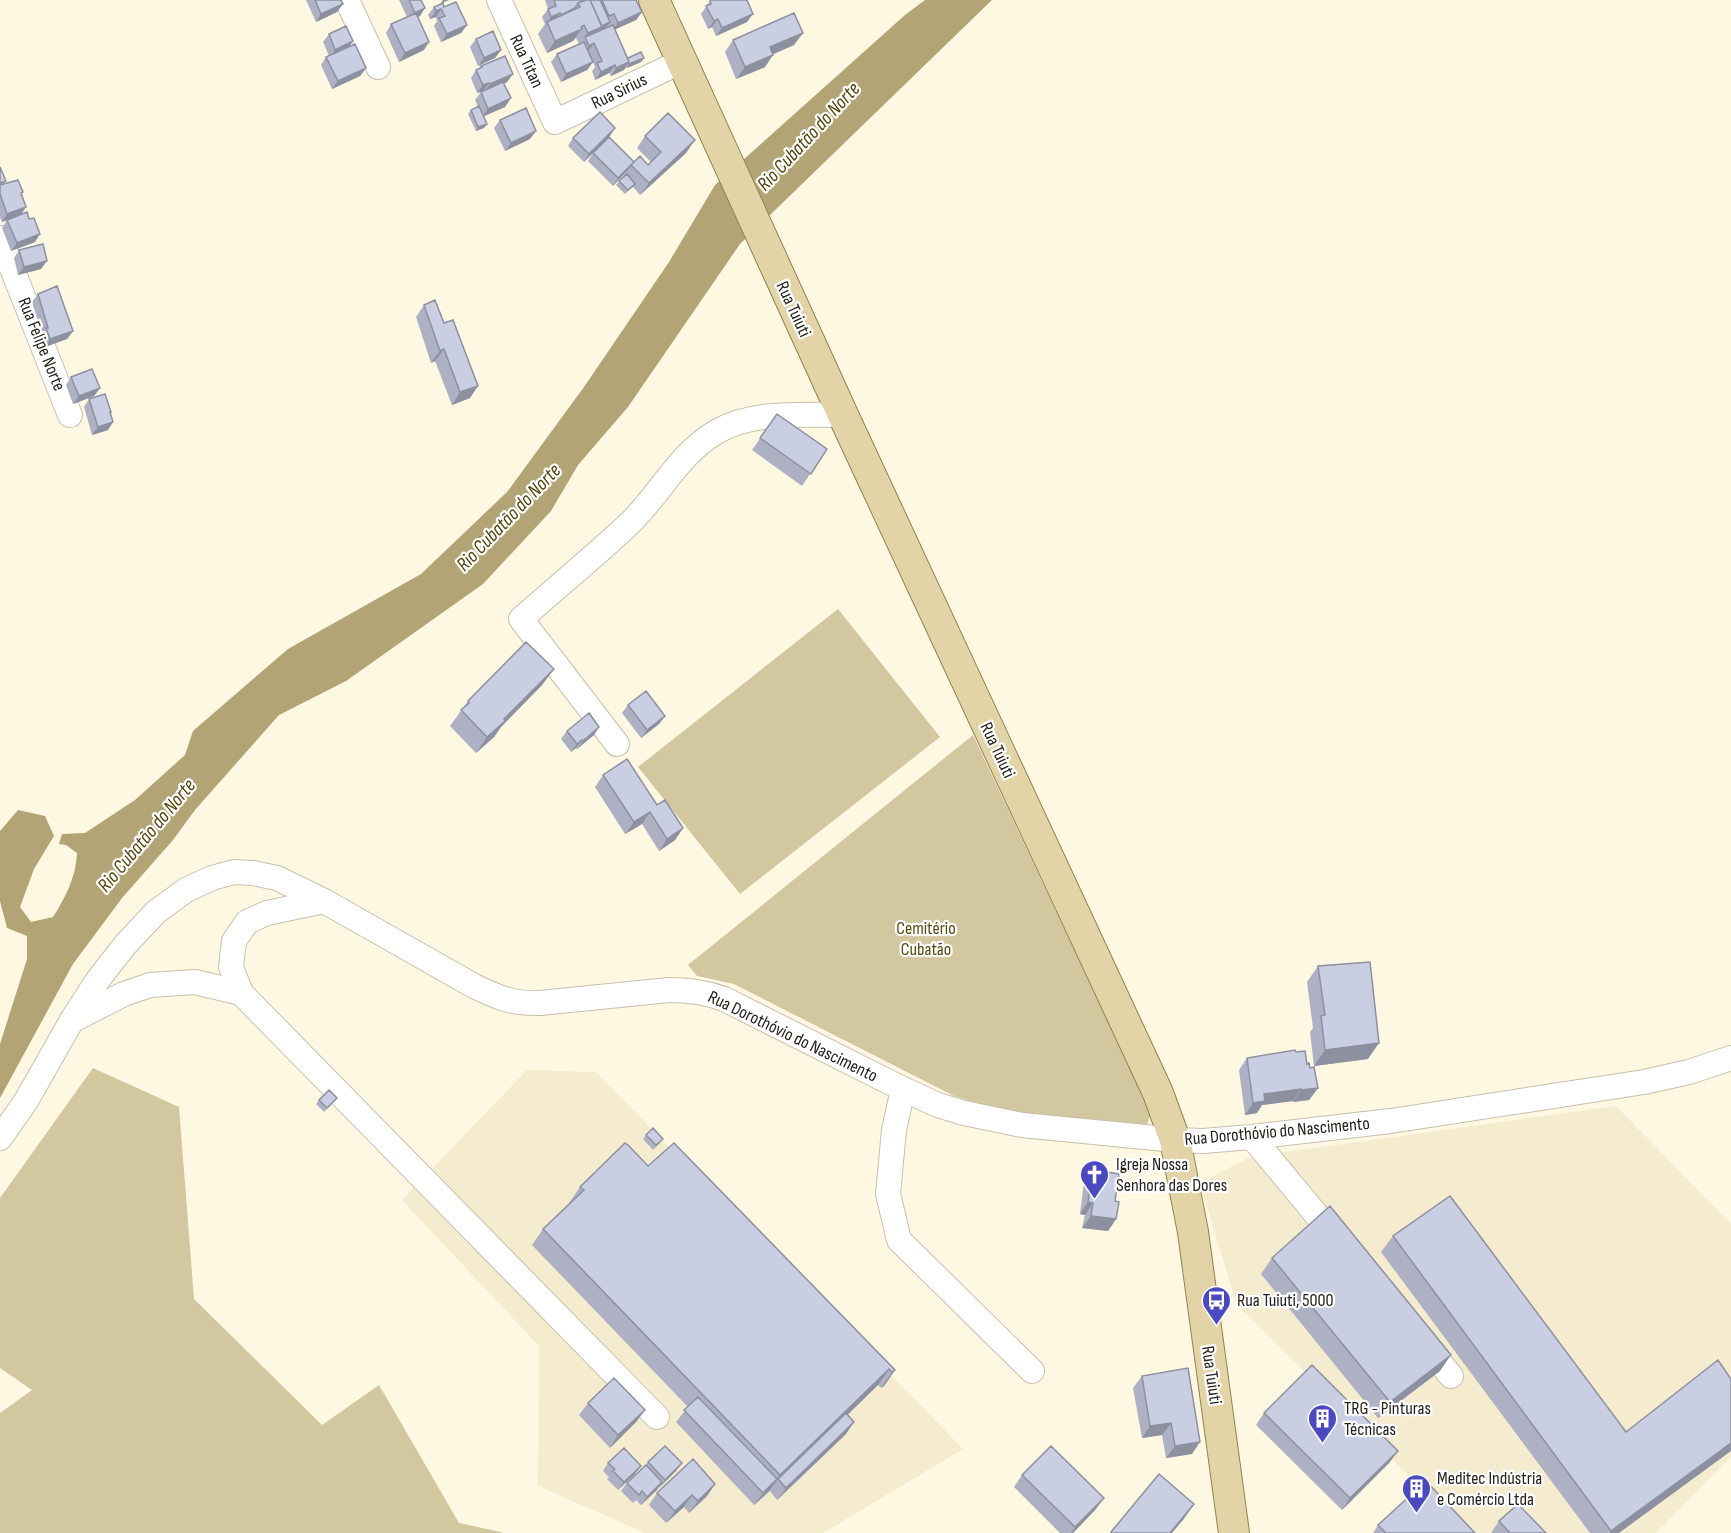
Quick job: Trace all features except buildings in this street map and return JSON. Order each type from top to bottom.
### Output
[{"type":"main road","name":"Rua Tuiuti","points":[[654,0],[843,415],[1158,1093],[1175,1140],[1193,1232],[1233,1533]]},
{"type":"street","points":[[347,0],[378,67]]},
{"type":"street","name":"Rua Titan","points":[[499,0],[555,122]]},
{"type":"street","name":"Rua Sirius","points":[[555,122],[682,61]]},
{"type":"street","name":"Rua Felipe Norte","points":[[0,238],[70,416]]},
{"type":"street","points":[[617,744],[521,619],[631,522],[693,450],[718,431],[750,419],[782,415],[843,415]]},
{"type":"street","name":"Rua Dorothóvio do Nascimento","points":[[0,1138],[26,1101],[97,981],[125,945],[156,912],[186,890],[212,878],[234,872],[277,878],[499,998],[521,1003],[540,1003],[669,990],[707,992],[938,1105],[991,1120],[1022,1125],[1175,1140],[1203,1141],[1252,1137],[1391,1121],[1644,1082],[1689,1072],[1731,1058]]},
{"type":"street","points":[[324,902],[267,913],[247,922],[234,941],[231,967],[241,993],[657,1417]]},
{"type":"street","points":[[72,1020],[124,994],[150,985],[195,982],[241,993]]},
{"type":"street","points":[[903,1089],[894,1130],[888,1194],[899,1240],[1032,1371]]},
{"type":"street","points":[[1252,1137],[1351,1257]]},
{"type":"street","points":[[1405,1321],[1451,1376]]},
{"type":"shaded area","points":[[527,1070],[596,1072],[963,1449],[823,1533],[645,1533],[538,1486],[539,1346],[402,1200]]},
{"type":"shaded area","points":[[1616,1106],[1731,1224],[1731,1457],[1656,1533],[1466,1533],[1236,1303],[1200,1183],[1250,1157]]},
{"type":"green space","points":[[838,609],[940,737],[740,894],[638,767]]},
{"type":"green space","name":"Cemitério Cubatão","points":[[973,735],[1151,1113],[1147,1125],[1136,1133],[1024,1117],[954,1096],[734,984],[697,976],[688,965]]},
{"type":"green space","points":[[93,1068],[179,1107],[194,1299],[322,1425],[379,1385],[459,1523],[505,1533],[0,1533],[0,1413],[32,1390],[0,1368],[0,1198]]},
{"type":"water","name":"Rio Cubatão do Norte","points":[[925,0],[992,0],[740,244],[628,407],[578,465],[551,511],[483,584],[346,681],[279,715],[195,810],[173,840],[122,898],[73,964],[0,1098],[0,1044],[27,959],[27,936],[7,928],[0,901],[0,831],[18,810],[45,816],[54,836],[34,869],[20,907],[31,922],[53,917],[70,886],[77,853],[66,845],[59,844],[62,834],[85,833],[135,800],[185,755],[193,731],[288,649],[421,574],[507,492],[584,387],[669,262],[715,185],[905,15]]},
{"type":"place","name":"Igreja Nossa Senhora das Dores","points":[[1095,1200]]},
{"type":"place","name":"Rua Tuiuti, 5000","points":[[1216,1326]]},
{"type":"place","name":"TRG - Pinturas Técnicas","points":[[1323,1444]]},
{"type":"place","name":"Meditec Indústria e Comércio Ltda","points":[[1416,1514]]}]
